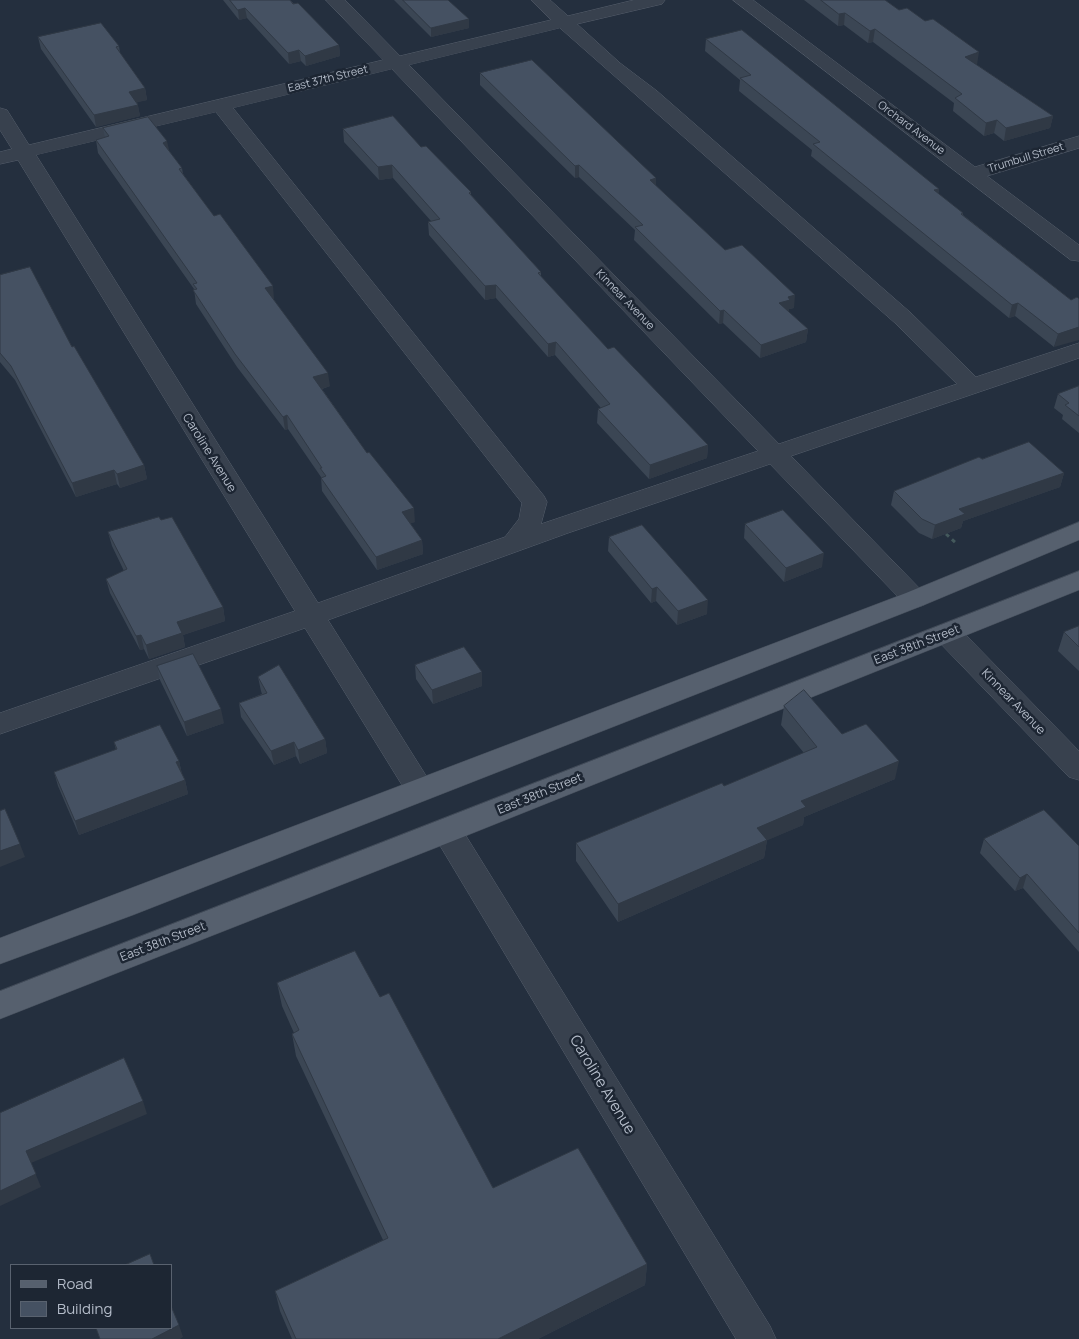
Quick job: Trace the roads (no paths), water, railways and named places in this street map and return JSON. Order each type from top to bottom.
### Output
[{"type":"main road","points":[[0,951],[122,906],[915,599],[1079,530]]},
{"type":"main road","name":"East 38th Street","points":[[0,1005],[448,831],[948,634],[1079,580]]},
{"type":"street","name":"Kinnear Avenue","points":[[335,0],[915,599]]},
{"type":"street","points":[[540,0],[613,67],[650,95],[904,318],[973,386]]},
{"type":"street","name":"East 37th Street","points":[[0,158],[656,0]]},
{"type":"street","name":"Orchard Avenue","points":[[742,0],[1079,255]]},
{"type":"street","points":[[221,105],[535,502],[559,515],[592,516]]},
{"type":"street","name":"Caroline Avenue","points":[[0,114],[310,616],[420,790]]},
{"type":"street","name":"Trumbull Street","points":[[972,174],[1079,142]]},
{"type":"street","points":[[0,724],[515,542],[1079,350]]},
{"type":"street","points":[[515,542],[531,520],[535,502]]},
{"type":"street","name":"Kinnear Avenue","points":[[948,634],[1079,769]]},
{"type":"street","name":"Caroline Avenue","points":[[448,831],[757,1339]]}]
